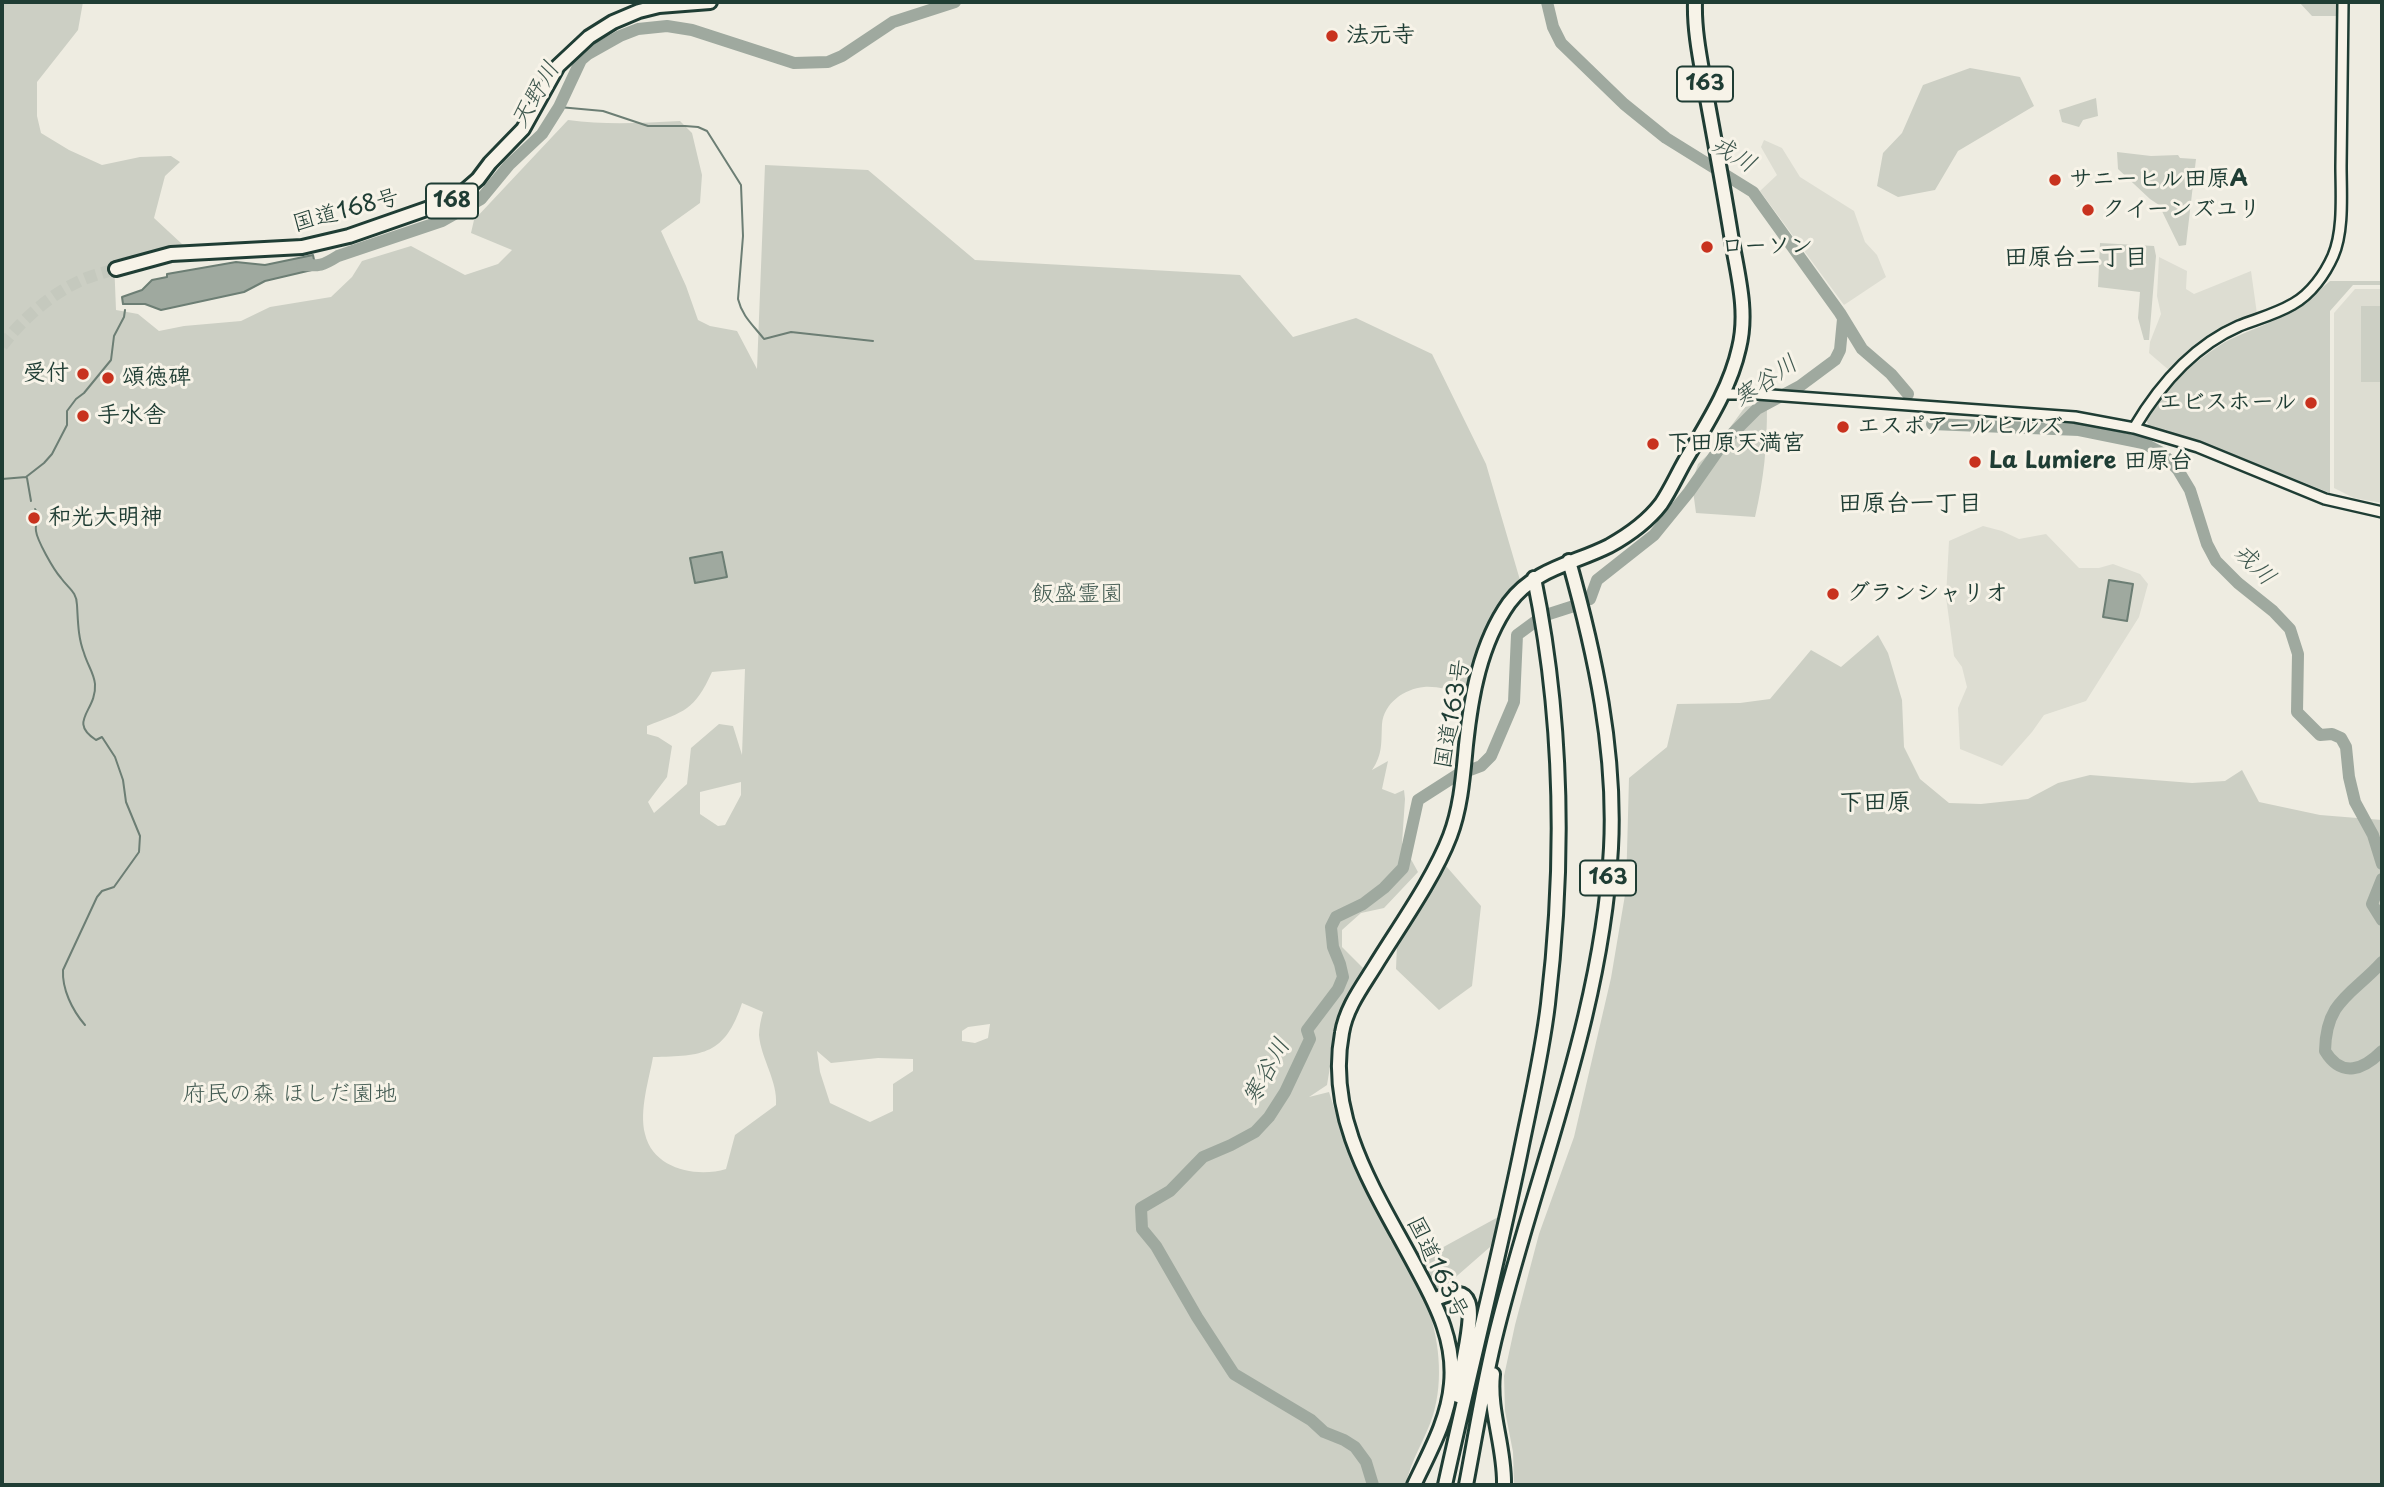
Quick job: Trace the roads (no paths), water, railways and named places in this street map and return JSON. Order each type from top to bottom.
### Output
[{"type":"highway","name":"国道168号","points":[[116,269],[171,254],[302,247],[349,236],[446,203],[467,189],[523,129],[558,66],[589,37],[613,22],[639,11],[659,6],[710,2]]},
{"type":"highway","name":"国道163号","points":[[1415,1485],[1442,1422],[1451,1384],[1449,1344],[1434,1300],[1353,1144],[1342,1106],[1339,1057],[1342,1030],[1354,1000],[1412,906],[1449,838],[1462,781],[1469,713],[1482,660],[1491,636],[1509,604],[1534,578],[1609,545],[1640,526],[1660,505],[1732,374],[1740,346],[1743,305],[1696,31],[1695,2]]},
{"type":"highway","name":"163","points":[[1466,1485],[1494,1343],[1573,1069],[1592,988],[1605,907],[1611,847],[1610,787],[1602,705],[1569,561]]},
{"type":"highway","name":"163","points":[[1445,1484],[1514,1184],[1548,1007],[1560,833],[1554,704],[1543,621],[1534,578]]},
{"type":"highway","name":"163","points":[[1504,1485],[1503,1455],[1495,1418],[1493,1381],[1501,1328],[1519,1250]]},
{"type":"highway","name":"163","points":[[1434,1300],[1447,1294],[1458,1293],[1467,1298],[1471,1310],[1445,1484]]},
{"type":"street","points":[[2134,428],[2171,376],[2193,355],[2214,339],[2237,327],[2294,304],[2318,283],[2334,254],[2340,218],[2343,2]]},
{"type":"street","points":[[1723,394],[2075,417],[2134,428],[2198,447],[2325,499],[2382,512]]},
{"type":"waterway","name":"天野川","points":[[302,265],[324,264],[338,256],[442,221],[481,199],[509,165],[542,134],[559,107],[581,60],[620,36],[638,29],[667,26],[692,30],[794,63],[828,62],[842,56],[893,22],[955,2]]},
{"type":"waterway","name":"戎川","points":[[1547,2],[1553,27],[1561,43],[1624,104],[1666,138],[1753,192],[1840,313],[1862,349],[1891,374],[1908,394]]},
{"type":"waterway","points":[[559,107],[603,111],[648,126],[698,127],[707,131],[741,185],[743,236],[738,299],[748,320],[764,339],[791,332],[873,341]]},
{"type":"waterway","points":[[2,479],[26,477],[52,454],[67,425],[67,411],[111,360],[114,336],[125,310]]},
{"type":"waterway","name":"寒谷川","points":[[1590,599],[1597,580],[1654,535],[1689,492],[1724,442],[1757,409],[1800,386],[1835,360],[1840,350],[1843,319]]},
{"type":"waterway","name":"戎川","points":[[1932,424],[2079,430],[2143,443],[2162,453],[2178,470],[2190,490],[2207,544],[2216,561],[2290,629],[2298,654],[2297,712],[2320,735],[2332,734],[2341,738],[2346,747],[2355,802],[2373,835],[2382,864]]},
{"type":"waterway","points":[[27,478],[31,501]]},
{"type":"waterway","points":[[35,509],[39,515],[36,523],[39,541],[77,601],[81,641],[95,684],[92,701],[83,721],[84,727],[96,740],[102,737],[115,757],[123,780],[126,802],[140,836],[139,852],[114,887],[102,891],[97,897],[63,970],[69,999],[85,1025]]},
{"type":"waterway","name":"寒谷川","points":[[1549,614],[1577,605]]},
{"type":"waterway","name":"寒谷川","points":[[1373,1485],[1366,1462],[1355,1447],[1324,1432],[1311,1420],[1234,1374],[1156,1246],[1142,1229],[1141,1208],[1170,1191],[1203,1157],[1255,1132],[1269,1117],[1285,1092],[1310,1039],[1307,1030],[1338,989],[1343,977],[1333,947],[1331,927],[1336,917],[1363,904],[1384,888],[1403,868],[1418,800],[1457,775],[1481,766],[1491,756],[1514,702],[1517,635],[1536,621]]},
{"type":"waterway","name":"戎川","points":[[2382,879],[2372,904],[2382,920]]},
{"type":"waterway","name":"戎川","points":[[2382,962],[2336,1009],[2330,1020],[2325,1051],[2332,1060],[2346,1068],[2368,1063],[2382,1051]]},
{"type":"tunnel","points":[[2,346],[19,326],[49,299],[84,279],[116,269]]},
{"type":"place","name":"法元寺","points":[[1332,36]]},
{"type":"place","name":"サニーヒル田原A","points":[[2055,180]]},
{"type":"place","name":"クイーンズユリ","points":[[2088,210]]},
{"type":"place","name":"ローソン","points":[[1707,247]]},
{"type":"place","name":"受付","points":[[83,374]]},
{"type":"place","name":"頌徳碑","points":[[108,378]]},
{"type":"place","name":"エビスホール","points":[[2311,403]]},
{"type":"place","name":"手水舎","points":[[83,416]]},
{"type":"place","name":"エスポアールヒルズ","points":[[1843,427]]},
{"type":"place","name":"下田原天満宮","points":[[1653,444]]},
{"type":"place","name":"La Lumiere 田原台","points":[[1975,462]]},
{"type":"place","name":"和光大明神","points":[[34,518]]},
{"type":"place","name":"グランシャリオ","points":[[1833,594]]},
{"type":"district","name":"田原台二丁目","points":[[2076,258]]},
{"type":"district","name":"田原台一丁目","points":[[1910,504]]},
{"type":"district","name":"下田原","points":[[1875,803]]},
{"type":"park label","name":"飯盛霊園","points":[[1077,595]]},
{"type":"park label","name":"府民の森 ほしだ園地","points":[[290,1095]]}]
